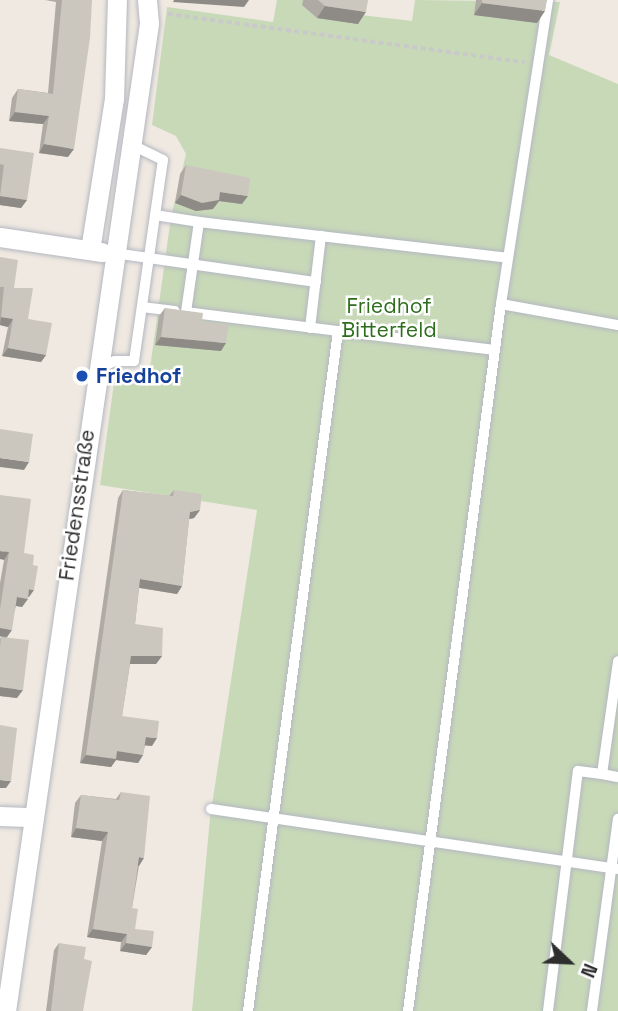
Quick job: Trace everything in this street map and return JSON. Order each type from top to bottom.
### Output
[{"type":"street","points":[[90,250],[114,99],[117,0]]},
{"type":"street","name":"Friedensstraße","points":[[6,1011],[148,6]]},
{"type":"street","points":[[0,237],[114,253]]},
{"type":"street","points":[[0,816],[34,817]]},
{"type":"lane","points":[[408,1011],[501,304],[548,0]]},
{"type":"lane","points":[[96,370],[115,361],[134,360],[150,258],[163,160],[130,144]]},
{"type":"lane","points":[[155,215],[508,258]]},
{"type":"lane","points":[[186,312],[199,222]]},
{"type":"lane","points":[[310,328],[321,236]]},
{"type":"lane","points":[[114,253],[316,282]]},
{"type":"lane","points":[[501,304],[618,325]]},
{"type":"lane","points":[[142,307],[495,349]]},
{"type":"lane","points":[[248,1011],[276,820],[338,331]]},
{"type":"lane","points":[[602,774],[618,661]]},
{"type":"lane","points":[[548,1011],[569,863],[578,771],[618,777]]},
{"type":"lane","points":[[211,809],[430,845],[614,868]]},
{"type":"lane","points":[[592,1011],[614,868],[618,819]]},
{"type":"path","points":[[148,6],[537,63]]},
{"type":"green space","name":"Friedhof Bitterfeld","points":[[277,0],[363,0],[361,15],[412,21],[415,0],[560,2],[549,55],[618,84],[618,1011],[192,1011],[210,818],[257,510],[100,485],[114,383],[130,385],[145,378],[150,368],[171,217],[186,154],[176,136],[152,125],[167,7],[273,22]]},
{"type":"building","points":[[62,0],[92,0],[90,38],[74,149],[44,144],[49,116],[15,112],[18,89],[53,94]]},
{"type":"building","points":[[318,0],[368,0],[366,12],[325,6]]},
{"type":"building","points":[[482,0],[547,0],[545,11],[482,3]]},
{"type":"building","points":[[0,148],[34,153],[27,200],[0,196],[4,165],[0,164]]},
{"type":"building","points":[[186,165],[250,178],[248,196],[220,192],[219,200],[202,203],[181,195]]},
{"type":"building","points":[[0,257],[18,260],[14,288],[33,288],[28,319],[52,323],[46,355],[8,348],[13,319],[1,317],[4,287],[0,287]]},
{"type":"building","points":[[165,308],[203,313],[202,321],[229,325],[226,343],[161,337]]},
{"type":"building","points":[[0,429],[33,434],[29,462],[0,458]]},
{"type":"building","points":[[123,490],[173,496],[174,490],[202,494],[200,510],[190,512],[182,586],[140,579],[135,624],[163,628],[162,656],[131,656],[122,716],[159,721],[157,738],[146,737],[143,755],[117,751],[116,759],[86,755]]},
{"type":"building","points":[[0,495],[31,499],[24,553],[34,555],[33,565],[38,566],[34,590],[29,589],[28,599],[17,597],[12,630],[0,628],[0,609],[9,552],[0,551]]},
{"type":"building","points":[[1,637],[29,640],[23,690],[0,687]]},
{"type":"building","points":[[0,725],[17,728],[11,781],[0,780]]},
{"type":"building","points":[[121,792],[150,796],[144,858],[139,857],[132,908],[138,909],[135,929],[154,931],[152,947],[126,943],[127,934],[93,929],[108,832],[76,828],[81,795],[119,800]]},
{"type":"building","points":[[59,943],[86,947],[84,959],[92,961],[83,1011],[51,1011]]},
{"type":"place","name":"Friedhof","points":[[82,376]]}]
